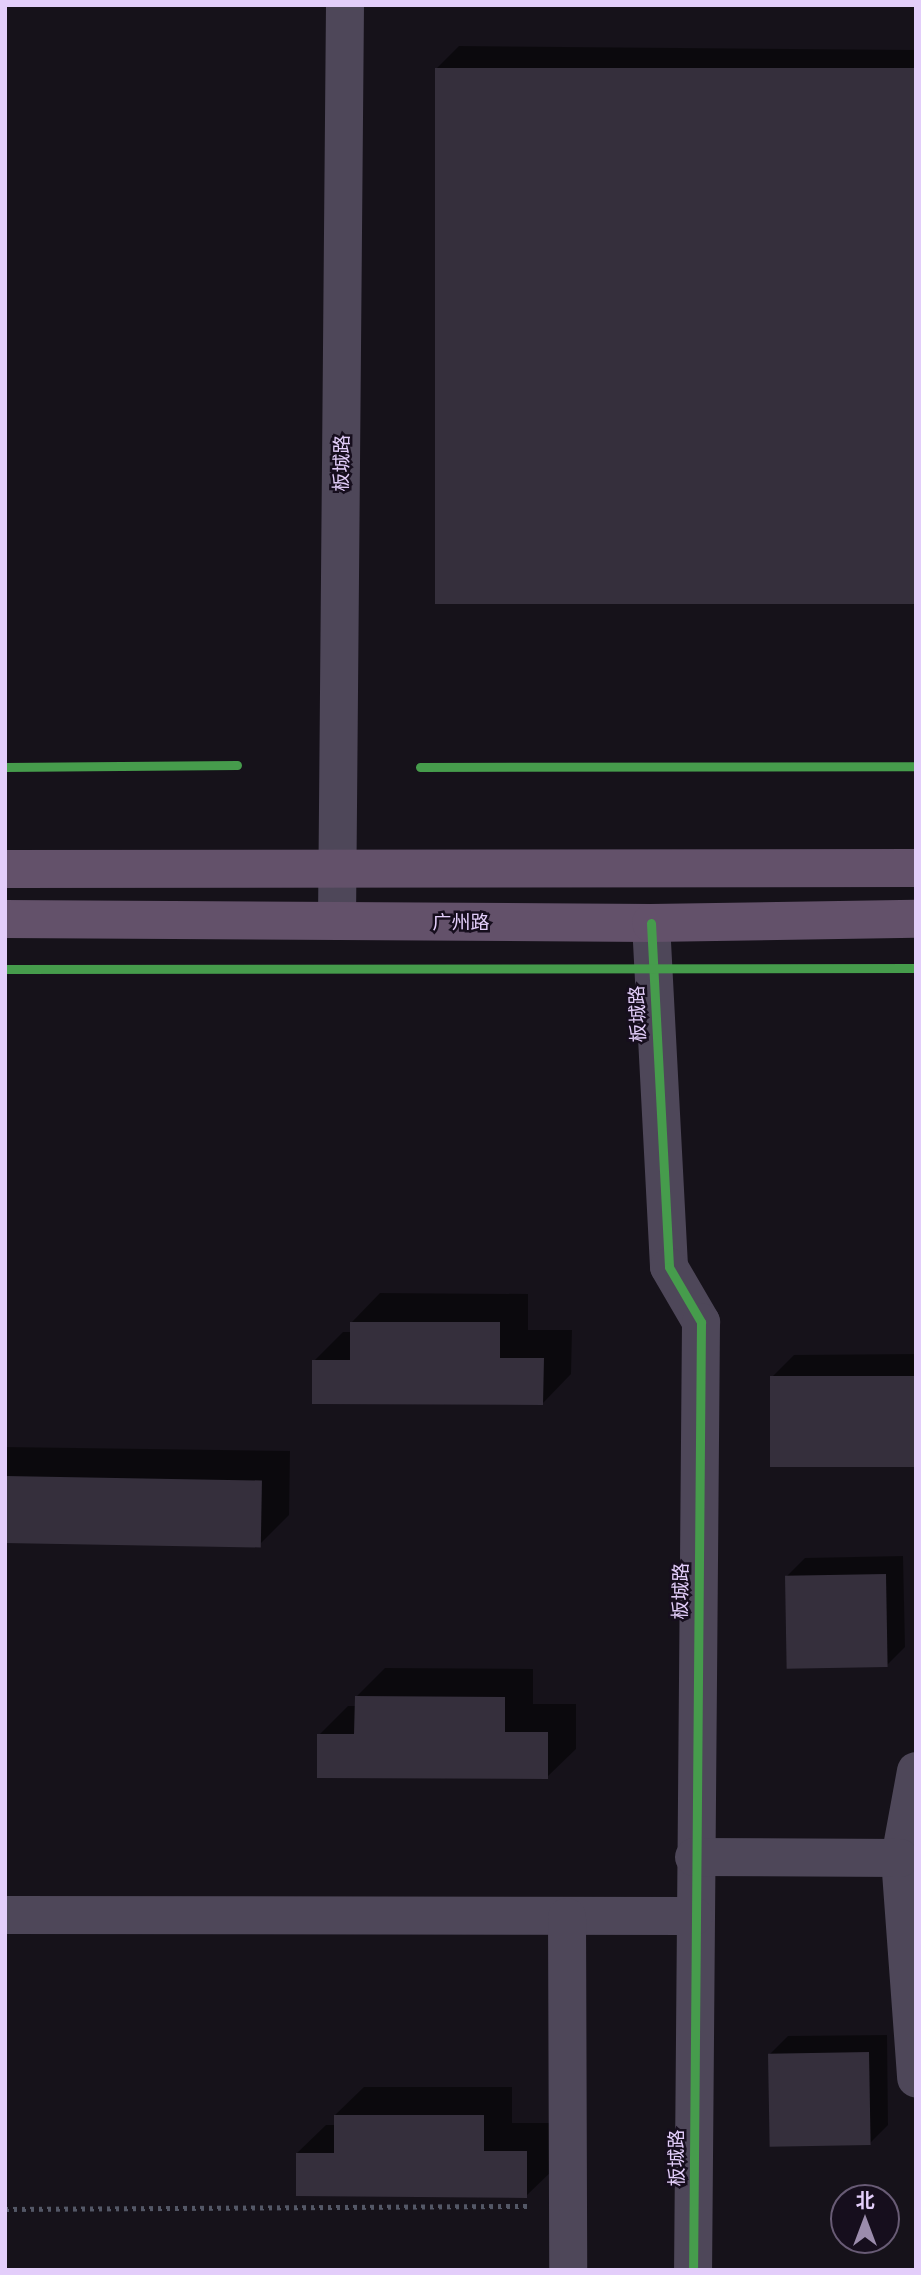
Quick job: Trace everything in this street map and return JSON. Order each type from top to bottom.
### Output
[{"type":"main road","points":[[5,869],[336,871],[916,868]]},
{"type":"main road","name":"广州路","points":[[5,919],[651,923],[916,919]]},
{"type":"street","name":"板城路","points":[[337,921],[345,5]]},
{"type":"street","name":"板城路","points":[[651,923],[669,1266],[701,1321],[694,1857],[693,2270]]},
{"type":"street","points":[[916,1771],[900,1858],[916,2078]]},
{"type":"street","points":[[694,1857],[900,1858]]},
{"type":"street","points":[[5,1915],[694,1916]]},
{"type":"street","points":[[567,1917],[568,2270]]},
{"type":"path","points":[[5,2209],[568,2206]]},
{"type":"building","points":[[435,68],[916,68],[916,604],[435,604]]},
{"type":"building","points":[[350,1322],[500,1322],[500,1358],[544,1358],[543,1405],[312,1404],[312,1360],[350,1360]]},
{"type":"building","points":[[770,1376],[916,1376],[916,1467],[770,1467]]},
{"type":"building","points":[[5,1476],[262,1480],[261,1547],[5,1543]]},
{"type":"building","points":[[886,1574],[888,1667],[787,1669],[785,1576]]},
{"type":"building","points":[[355,1696],[505,1697],[505,1732],[548,1732],[548,1779],[317,1778],[317,1734],[354,1734]]},
{"type":"building","points":[[869,2052],[871,2145],[770,2147],[768,2054]]},
{"type":"building","points":[[334,2115],[484,2115],[484,2151],[527,2151],[527,2198],[296,2196],[296,2153],[334,2153]]},
{"type":"cycle path","points":[[5,767],[237,765]]},
{"type":"cycle path","points":[[420,767],[916,766]]},
{"type":"cycle path","points":[[651,923],[669,1267],[701,1322],[693,2270]]},
{"type":"cycle path","points":[[5,969],[916,968]]}]
